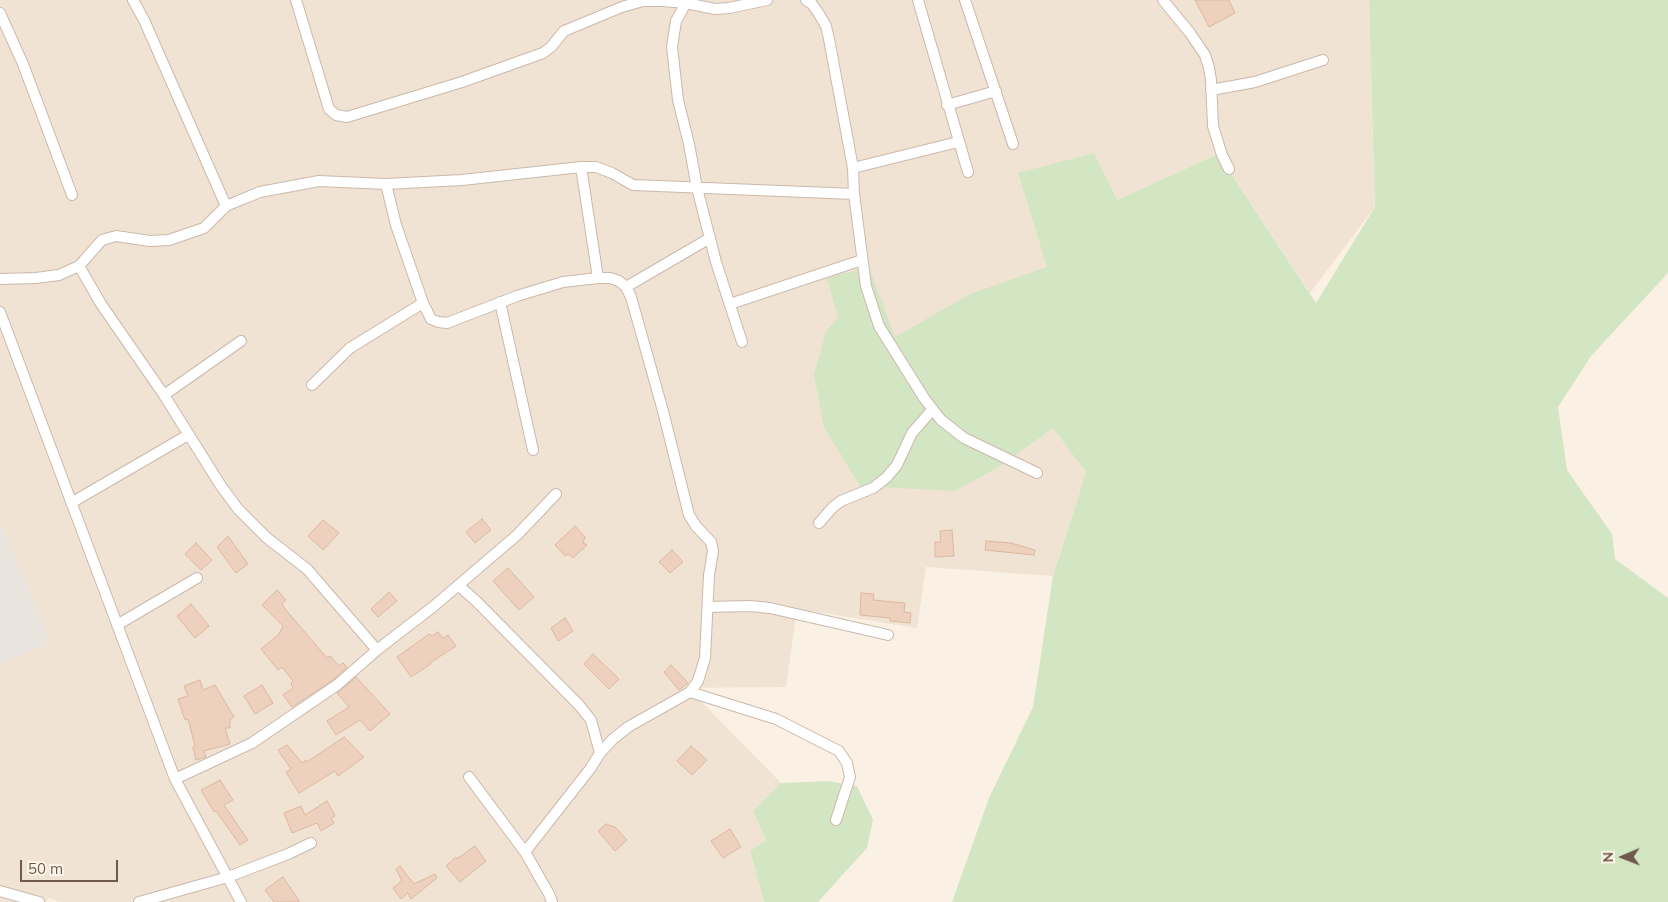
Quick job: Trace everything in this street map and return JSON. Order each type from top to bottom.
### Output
[{"type":"street","points":[[132,0],[148,29],[226,206]]},
{"type":"street","points":[[296,0],[329,110],[336,115],[347,117],[462,82],[543,53],[564,31],[622,7],[643,1],[686,2],[701,7],[722,8],[767,0]]},
{"type":"street","points":[[806,0],[812,4],[826,26],[853,168],[854,194],[869,300],[879,326],[932,410],[941,420],[964,438],[1037,473]]},
{"type":"street","points":[[918,0],[947,106],[968,172]]},
{"type":"street","points":[[965,0],[1013,144]]},
{"type":"street","points":[[1163,0],[1190,33],[1204,55],[1209,68],[1211,111],[1216,140],[1229,169]]},
{"type":"street","points":[[686,2],[676,21],[672,47],[678,100],[710,238],[742,342]]},
{"type":"street","points":[[0,13],[23,64],[72,195]]},
{"type":"street","points":[[1210,90],[1255,82],[1323,60]]},
{"type":"street","points":[[947,106],[996,91]]},
{"type":"street","points":[[853,168],[958,142]]},
{"type":"street","points":[[0,279],[59,275],[79,266],[102,240],[116,236],[150,241],[169,240],[204,228],[226,206],[260,192],[319,181],[386,184],[462,180],[580,167],[596,167],[604,169],[633,185],[854,194]]},
{"type":"street","points":[[580,167],[598,278]]},
{"type":"street","points":[[386,184],[396,225],[423,303],[432,319],[438,322],[448,322],[500,302],[551,286],[598,278],[610,278],[626,286],[631,297],[663,411],[689,515],[711,542],[713,551],[709,575],[705,658],[698,680],[690,692],[628,727],[613,739],[600,753],[590,769],[525,852]]},
{"type":"street","points":[[626,286],[710,238]]},
{"type":"street","points":[[730,304],[862,260]]},
{"type":"street","points":[[79,266],[101,304],[164,395],[221,486],[238,509],[267,538],[306,569],[378,650]]},
{"type":"street","points":[[500,302],[533,450]]},
{"type":"street","points":[[312,385],[350,348],[423,303]]},
{"type":"street","points":[[0,312],[175,779],[241,902]]},
{"type":"street","points":[[164,395],[241,341]]},
{"type":"street","points":[[819,523],[832,507],[841,501],[873,488],[886,478],[897,465],[912,433],[932,410]]},
{"type":"street","points":[[71,503],[188,435]]},
{"type":"street","points":[[175,779],[252,743],[337,685],[517,535],[556,494]]},
{"type":"street","points":[[117,625],[197,578]]},
{"type":"street","points":[[458,586],[475,600],[579,704],[591,720],[600,753]]},
{"type":"street","points":[[708,607],[743,606],[770,608],[888,635]]},
{"type":"street","points":[[690,692],[776,719],[838,751],[847,763],[850,776],[836,820]]},
{"type":"street","points":[[469,777],[525,852],[552,902]]},
{"type":"street","points":[[139,902],[228,877],[311,843]]},
{"type":"street","points":[[0,891],[38,902]]},
{"type":"shaded area","points":[[0,0],[1369,0],[1375,207],[1310,293],[1218,154],[1117,200],[1018,173],[1050,275],[1086,472],[1053,576],[926,567],[917,628],[797,609],[786,687],[688,688],[781,783],[753,811],[766,840],[750,851],[764,902],[61,902],[49,898],[47,902],[0,902],[0,664],[45,646],[49,639],[0,521]]},
{"type":"shaded area","points":[[0,521],[49,639],[45,646],[0,664]]},
{"type":"green space","points":[[1369,0],[1668,0],[1668,273],[1591,356],[1558,407],[1567,470],[1612,534],[1615,559],[1668,598],[1668,902],[952,902],[989,798],[1033,707],[1053,576],[1086,472],[1053,428],[1000,466],[955,491],[860,486],[824,427],[814,375],[826,331],[838,318],[827,278],[869,267],[895,337],[970,294],[1047,267],[1018,173],[1094,153],[1117,200],[1218,154],[1316,303],[1375,207]]},
{"type":"green space","points":[[828,781],[857,786],[873,820],[867,848],[818,902],[764,902],[750,851],[766,840],[753,811],[781,783]]},
{"type":"building","points":[[1195,0],[1229,0],[1235,13],[1209,27]]},
{"type":"building","points":[[482,519],[491,530],[475,543],[466,532]]},
{"type":"building","points":[[323,520],[339,533],[323,550],[308,536]]},
{"type":"building","points":[[575,526],[585,537],[583,543],[587,545],[573,558],[568,554],[565,556],[555,545]]},
{"type":"building","points":[[952,530],[954,556],[935,557],[935,542],[941,542],[940,531]]},
{"type":"building","points":[[228,536],[248,564],[236,573],[217,547]]},
{"type":"building","points":[[986,541],[1011,543],[1035,550],[1034,555],[985,550]]},
{"type":"building","points":[[196,543],[212,560],[201,570],[185,554]]},
{"type":"building","points":[[672,550],[683,562],[670,573],[659,562]]},
{"type":"building","points":[[508,568],[534,597],[519,610],[493,581]]},
{"type":"building","points":[[277,590],[286,600],[282,604],[286,610],[327,658],[330,656],[339,666],[343,663],[347,667],[333,680],[292,707],[283,695],[293,688],[291,684],[293,681],[282,667],[278,670],[261,649],[279,634],[283,626],[262,605]]},
{"type":"building","points":[[389,592],[397,601],[378,617],[371,609]]},
{"type":"building","points":[[861,593],[874,594],[873,600],[905,603],[904,612],[911,613],[910,623],[890,621],[890,618],[860,615]]},
{"type":"building","points":[[191,604],[209,626],[195,638],[177,616]]},
{"type":"building","points":[[565,618],[573,631],[558,641],[551,628]]},
{"type":"building","points":[[438,632],[443,638],[448,635],[456,646],[411,677],[397,657],[429,634],[432,636]]},
{"type":"building","points":[[593,654],[619,679],[609,689],[584,664]]},
{"type":"building","points":[[671,665],[688,683],[679,690],[664,672]]},
{"type":"building","points":[[356,677],[390,714],[370,731],[360,720],[336,735],[327,721],[349,707],[337,693]]},
{"type":"building","points":[[200,680],[203,690],[215,685],[234,717],[230,719],[230,728],[225,728],[230,744],[204,751],[206,757],[196,760],[193,747],[195,746],[188,719],[185,720],[178,699],[188,696],[184,686]]},
{"type":"building","points":[[262,685],[273,703],[255,714],[244,696]]},
{"type":"building","points":[[344,737],[364,757],[338,776],[335,771],[299,793],[286,772],[291,769],[278,750],[287,745],[302,763],[306,760],[307,762]]},
{"type":"building","points":[[691,746],[707,760],[692,775],[677,761]]},
{"type":"building","points":[[220,780],[233,800],[224,805],[248,840],[240,845],[216,811],[214,812],[201,790]]},
{"type":"building","points":[[327,801],[335,816],[331,818],[334,823],[321,831],[317,823],[292,833],[284,813],[301,806],[305,815]]},
{"type":"building","points":[[606,824],[615,827],[627,840],[615,851],[598,831]]},
{"type":"building","points":[[730,829],[741,847],[723,858],[711,841]]},
{"type":"building","points":[[475,846],[486,861],[460,882],[446,866],[456,857],[457,859]]},
{"type":"building","points":[[400,866],[414,884],[435,874],[437,878],[411,899],[408,893],[401,899],[393,888],[402,881],[396,869]]},
{"type":"building","points":[[283,877],[300,902],[274,902],[265,890]]}]
